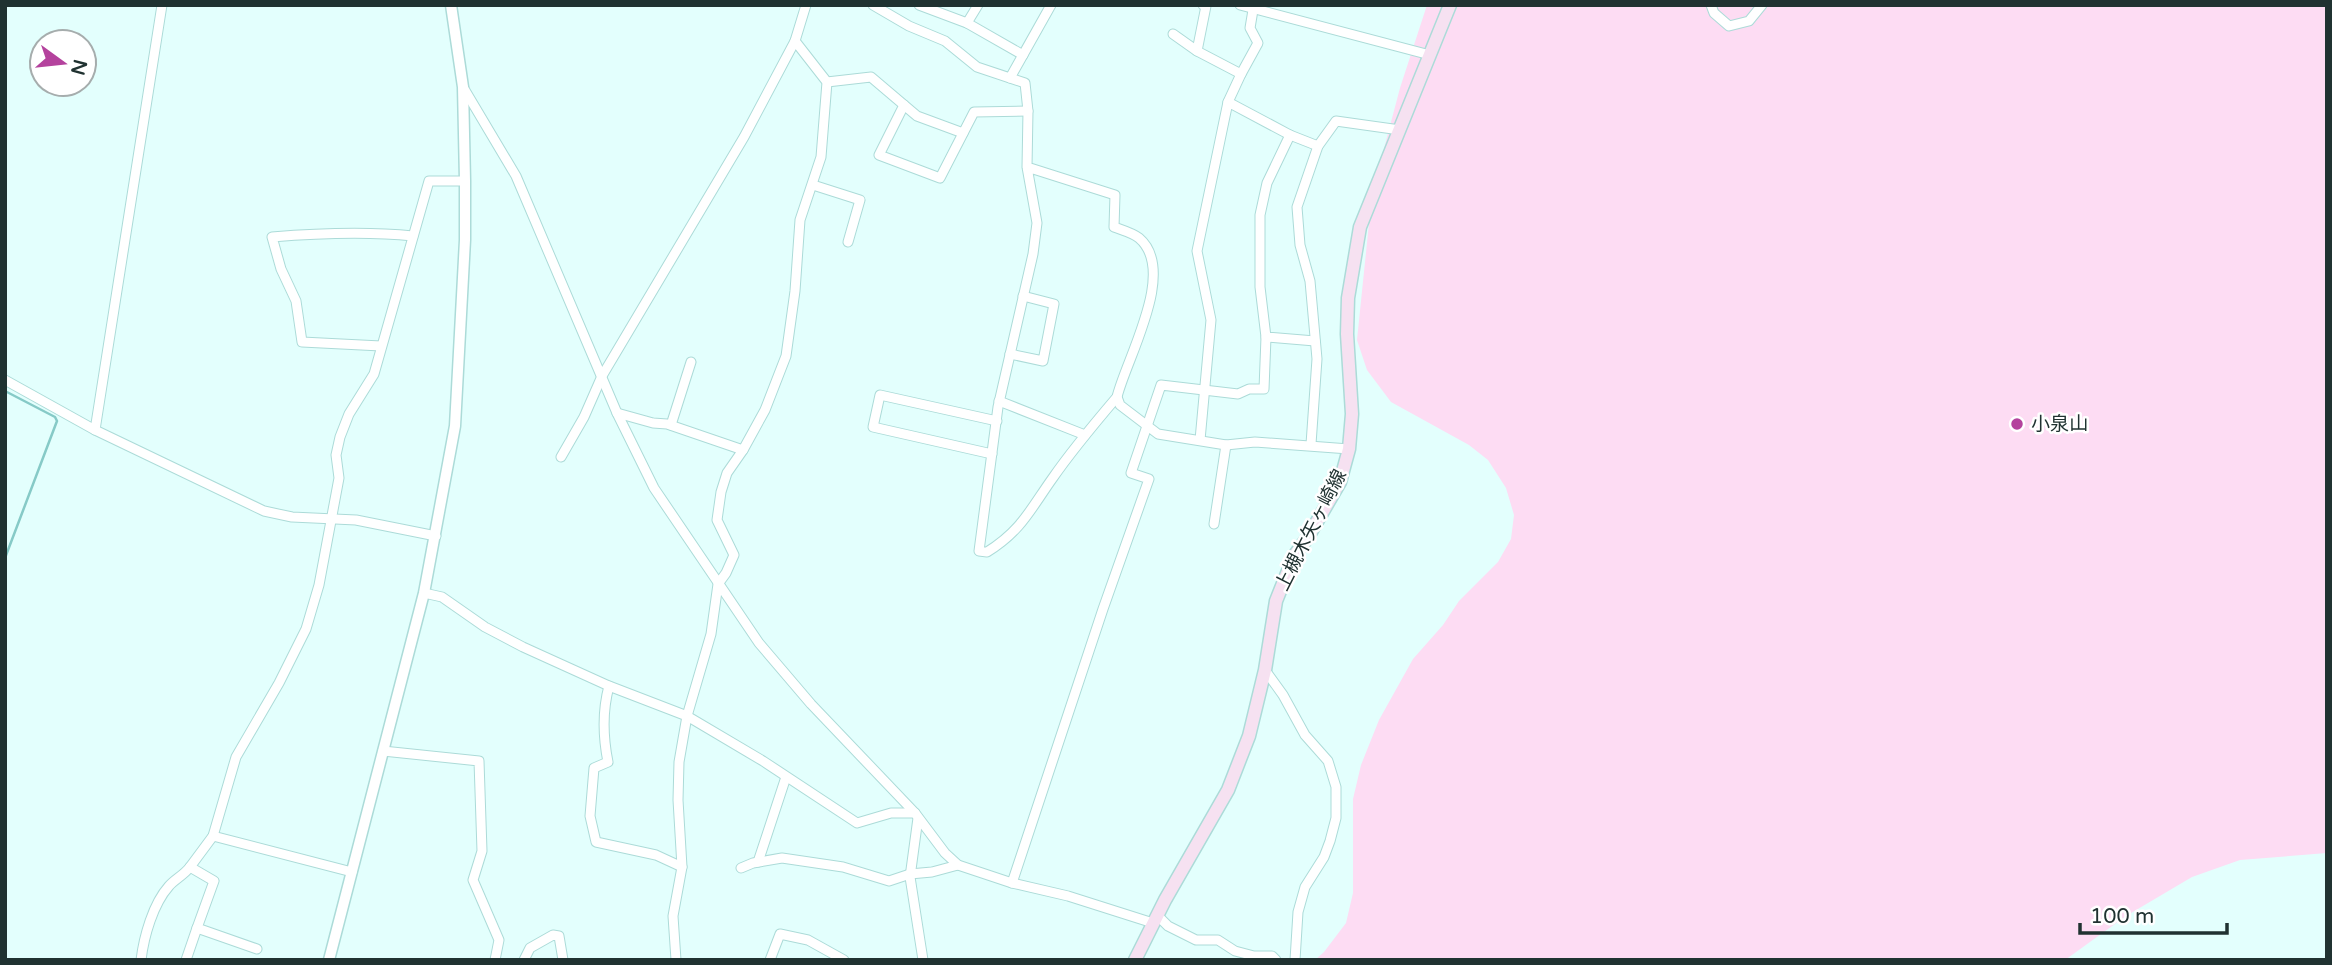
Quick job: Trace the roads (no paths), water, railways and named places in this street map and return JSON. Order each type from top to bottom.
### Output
[{"type":"main road","name":"上槻木矢ヶ崎線","points":[[1135,960],[1155,919],[1228,790],[1249,736],[1265,670],[1276,601],[1294,556],[1340,482],[1349,449],[1352,414],[1347,334],[1351,271],[1360,227],[1450,5]]},
{"type":"street","points":[[95,430],[162,5]]},
{"type":"street","points":[[329,960],[424,593],[455,426],[465,181],[463,87],[451,5]]},
{"type":"street","points":[[561,457],[584,417],[602,376],[744,137],[795,40],[806,5]]},
{"type":"street","points":[[919,5],[967,23],[1023,55]]},
{"type":"street","points":[[967,23],[978,5]]},
{"type":"street","points":[[1010,78],[1051,5]]},
{"type":"street","points":[[1197,51],[1206,6],[1203,5]]},
{"type":"street","points":[[1240,5],[1430,55]]},
{"type":"street","points":[[1712,5],[1713,13],[1729,26],[1749,21],[1762,5]]},
{"type":"street","points":[[876,6],[909,26],[945,41],[977,67],[1025,83],[1028,111],[1027,167],[1037,223],[999,401],[979,551],[987,552],[1006,540],[1022,524],[1084,435],[1117,397],[1154,286],[1150,253],[1139,238],[1114,227],[1115,195],[1027,167]]},
{"type":"street","points":[[1200,440],[1211,320],[1197,251],[1228,102],[1258,43],[1250,28],[1254,10]]},
{"type":"street","points":[[1172,34],[1197,51],[1241,74]]},
{"type":"street","points":[[677,959],[673,916],[682,867],[679,762],[687,716],[711,634],[718,584],[733,555],[717,520],[721,492],[727,473],[765,410],[786,356],[795,291],[800,220],[821,157],[827,82],[795,40]]},
{"type":"street","points":[[827,82],[871,77],[917,116],[963,133]]},
{"type":"street","points":[[463,87],[516,176],[617,413],[654,488],[744,624],[802,694],[917,815],[945,853],[958,865],[1012,883],[1155,919],[1196,940],[1217,940],[1235,951],[1254,956],[1272,956],[1276,960]]},
{"type":"street","points":[[1228,102],[1290,135],[1318,146]]},
{"type":"street","points":[[904,105],[879,155],[940,178],[974,112],[1028,111]]},
{"type":"street","points":[[1311,444],[1317,359],[1310,281],[1300,246],[1297,207],[1318,146],[1336,121],[1400,130]]},
{"type":"street","points":[[1012,883],[1149,479],[1131,473],[1161,385],[1238,394],[1250,389],[1264,389],[1266,337],[1260,287],[1260,215],[1267,183],[1290,135]]},
{"type":"street","points":[[141,960],[144,941],[160,901],[170,884],[182,877],[213,836],[236,757],[279,683],[306,629],[323,564],[339,478],[336,456],[340,437],[349,414],[374,374],[429,181],[465,181]]},
{"type":"street","points":[[813,185],[860,200],[848,242]]},
{"type":"street","points":[[382,346],[302,342],[296,301],[281,269],[272,237],[330,232],[413,236]]},
{"type":"street","points":[[1010,354],[1043,361],[1054,304],[1023,296]]},
{"type":"street","points":[[1266,337],[1315,341]]},
{"type":"street","points":[[671,425],[691,362]]},
{"type":"street","points":[[5,380],[95,430],[264,511],[292,517],[356,520],[436,536]]},
{"type":"street","points":[[992,454],[873,427],[880,395],[997,421]]},
{"type":"street","points":[[1117,397],[1120,405],[1158,434],[1226,445],[1255,442],[1311,444],[1349,449]]},
{"type":"street","points":[[999,401],[1084,435]]},
{"type":"street","points":[[617,413],[671,425],[743,450]]},
{"type":"street","points":[[1214,524],[1226,445]]},
{"type":"street","points":[[424,593],[442,597],[485,627],[609,687],[687,716],[857,823],[891,813],[917,815]]},
{"type":"street","points":[[1265,670],[1283,695],[1305,735],[1328,761],[1336,787],[1336,818],[1330,841],[1305,887],[1298,912],[1295,960]]},
{"type":"street","points":[[609,687],[604,705],[604,743],[608,762],[594,768],[590,816],[596,842],[656,855],[682,867]]},
{"type":"street","points":[[383,751],[480,761],[482,851],[473,880],[499,940],[495,960]]},
{"type":"street","points":[[758,862],[786,777]]},
{"type":"street","points":[[917,815],[910,874],[923,960]]},
{"type":"street","points":[[213,836],[352,872]]},
{"type":"street","points":[[741,868],[782,858],[817,862],[889,881],[958,865]]},
{"type":"street","points":[[186,960],[214,881],[190,867]]},
{"type":"street","points":[[197,928],[257,949]]},
{"type":"street","points":[[770,960],[780,934],[808,940],[845,960]]},
{"type":"street","points":[[524,960],[530,948],[554,935],[558,936],[563,960]]},
{"type":"waterway","points":[[5,391],[55,417],[57,421],[5,558]]},
{"type":"place","name":"小泉山","points":[[2017,424]]}]
